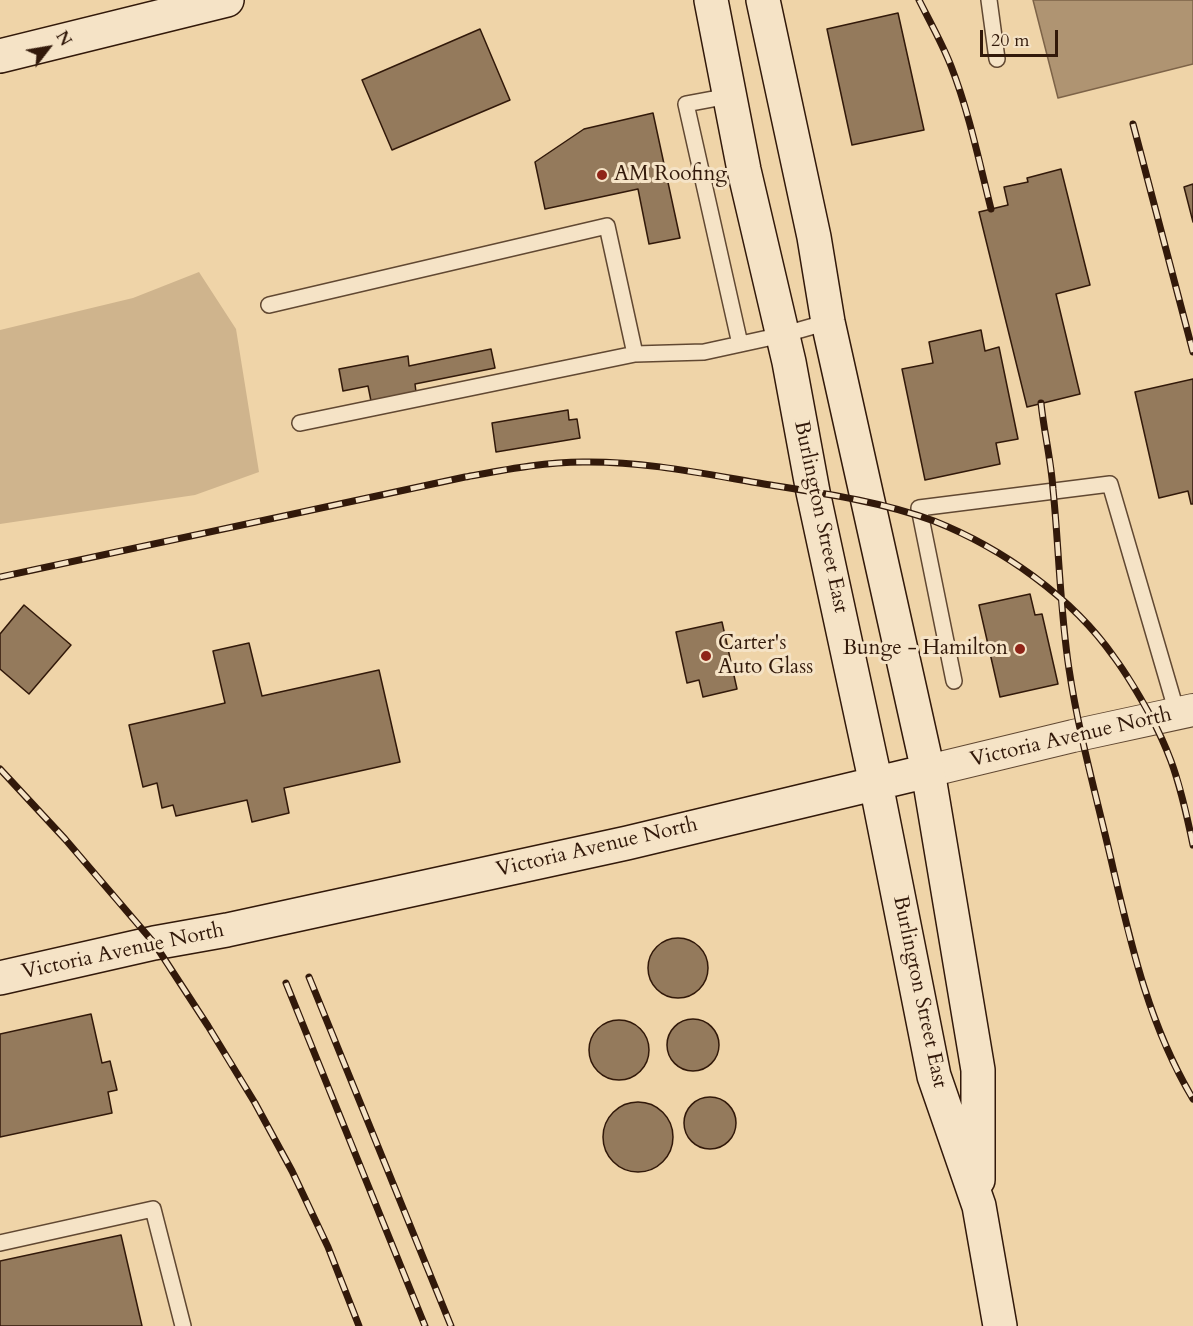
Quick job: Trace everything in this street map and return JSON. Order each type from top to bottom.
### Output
[{"type":"main road","name":"Burlington Street East","points":[[711,0],[744,170],[789,362],[813,492],[876,783],[934,1076],[979,1206],[1000,1326]]},
{"type":"main road","name":"Burlington Street East","points":[[763,0],[814,237],[828,322],[928,771],[978,1070],[979,1206]]},
{"type":"main road","points":[[0,56],[210,2]]},
{"type":"main road","name":"Victoria Avenue North","points":[[0,978],[154,943],[227,930],[627,843],[928,771]]},
{"type":"street","name":"Victoria Avenue North","points":[[928,771],[1185,711]]},
{"type":"lane","points":[[989,0],[997,59]]},
{"type":"lane","points":[[729,96],[686,105],[740,344]]},
{"type":"lane","points":[[269,305],[607,226],[635,354]]},
{"type":"lane","points":[[300,423],[635,354],[704,352],[782,335],[828,322]]},
{"type":"lane","points":[[954,681],[919,508],[1110,484],[1185,711]]},
{"type":"lane","points":[[0,1243],[153,1209],[183,1326]]},
{"type":"shaded area","points":[[1033,0],[1193,0],[1193,64],[1058,98]]},
{"type":"shaded area","points":[[199,272],[236,329],[259,472],[195,495],[0,524],[0,330],[133,298]]},
{"type":"building","points":[[898,13],[924,130],[852,145],[827,29]]},
{"type":"building","points":[[480,29],[510,100],[392,150],[362,80]]},
{"type":"building","name":"AM Roofing","points":[[653,113],[680,238],[649,244],[638,189],[545,209],[535,162],[584,129]]},
{"type":"building","points":[[1061,169],[1090,285],[1056,294],[1080,394],[1027,407],[979,212],[1008,205],[1004,187],[1028,182],[1027,178]]},
{"type":"building","points":[[1193,184],[1193,222],[1184,187]]},
{"type":"building","points":[[981,330],[985,351],[999,347],[1018,439],[996,443],[1000,464],[925,480],[902,369],[933,363],[929,342]]},
{"type":"building","points":[[491,349],[495,368],[415,384],[416,392],[371,401],[368,386],[343,391],[339,369],[408,356],[409,366]]},
{"type":"building","points":[[1193,379],[1193,504],[1191,504],[1188,491],[1159,498],[1135,392]]},
{"type":"building","points":[[568,410],[569,420],[577,419],[580,438],[496,452],[492,423]]},
{"type":"building","name":"Bunge - Hamilton","points":[[1030,594],[1035,615],[1042,614],[1058,684],[1000,697],[979,605]]},
{"type":"building","points":[[24,605],[71,645],[29,694],[0,669],[0,634]]},
{"type":"building","name":"Carter's Auto Glass","points":[[722,622],[737,689],[703,697],[699,680],[687,683],[676,632]]},
{"type":"building","points":[[249,643],[262,696],[379,670],[400,762],[284,788],[289,813],[252,822],[247,800],[176,816],[173,805],[162,808],[157,783],[143,787],[129,725],[225,703],[213,651]]},
{"type":"building","points":[[678,938],[695,943],[703,951],[708,968],[703,985],[695,993],[678,998],[661,993],[653,985],[648,968],[653,951],[661,943]]},
{"type":"building","points":[[91,1014],[102,1063],[110,1061],[117,1090],[108,1092],[112,1113],[0,1137],[0,1034]]},
{"type":"building","points":[[688,1019],[698,1019],[712,1026],[719,1045],[712,1064],[698,1071],[688,1071],[678,1067],[671,1060],[667,1050],[667,1040],[671,1030],[678,1023]]},
{"type":"building","points":[[619,1020],[636,1025],[644,1033],[649,1050],[644,1067],[636,1075],[619,1080],[602,1075],[594,1067],[589,1050],[594,1033],[602,1025]]},
{"type":"building","points":[[705,1097],[715,1097],[729,1104],[736,1123],[729,1142],[715,1149],[705,1149],[695,1145],[688,1138],[684,1128],[684,1118],[688,1108],[695,1101]]},
{"type":"building","points":[[638,1102],[651,1105],[663,1112],[670,1124],[673,1137],[670,1150],[663,1162],[651,1169],[638,1172],[625,1169],[613,1162],[606,1150],[603,1137],[606,1124],[613,1112],[625,1105]]},
{"type":"building","points":[[121,1235],[142,1326],[0,1326],[0,1261]]},
{"type":"railway","points":[[919,0],[944,49],[957,83],[991,209]]},
{"type":"railway","points":[[1133,124],[1193,352]]},
{"type":"railway","points":[[1041,403],[1052,478],[1066,647],[1083,744],[1127,928],[1144,987],[1165,1044],[1193,1099]]},
{"type":"railway","points":[[0,577],[465,477],[553,463],[606,462],[652,466],[872,503],[934,521],[985,545],[1034,577],[1078,614],[1119,664],[1156,726],[1178,781],[1193,845]]},
{"type":"railway","points":[[0,769],[65,839],[154,943],[208,1026],[255,1103],[292,1171],[328,1247],[359,1326]]},
{"type":"railway","points":[[309,977],[451,1326]]},
{"type":"railway","points":[[286,983],[425,1326]]},
{"type":"place","name":"AM Roofing","points":[[602,175]]},
{"type":"place","name":"Bunge - Hamilton","points":[[1020,649]]},
{"type":"place","name":"Carter's Auto Glass","points":[[706,656]]}]
